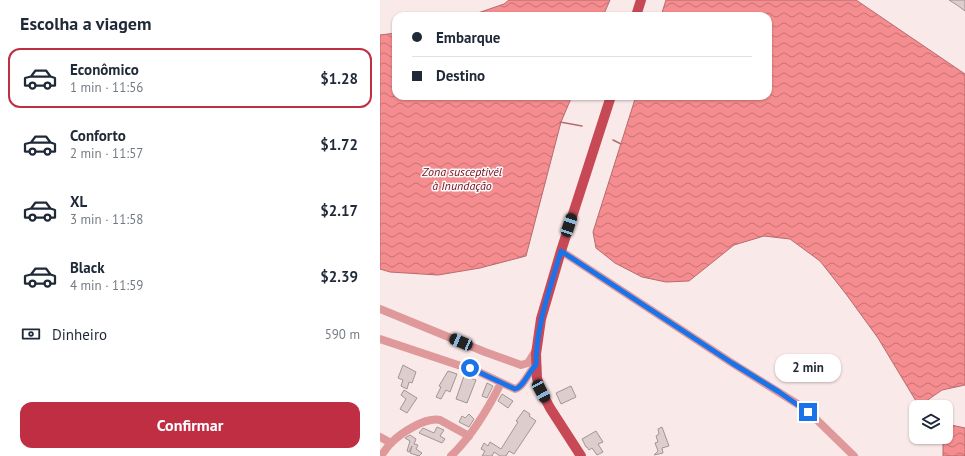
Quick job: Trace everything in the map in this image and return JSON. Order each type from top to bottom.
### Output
[{"type":"main road","points":[[637,12],[641,0]]},
{"type":"main road","points":[[580,455],[541,391],[537,378],[536,350],[541,319],[561,251],[610,100]]},
{"type":"street","points":[[561,251],[799,405],[816,419],[854,456]]},
{"type":"street","points":[[380,309],[485,352],[521,365],[525,365],[530,361],[536,350]]},
{"type":"street","points":[[380,339],[479,372],[515,389],[519,388],[530,371],[536,365]]},
{"type":"street","points":[[452,456],[469,436],[491,404],[502,383]]},
{"type":"street","points":[[381,456],[391,443],[410,428],[428,420],[435,419],[448,424],[469,436]]},
{"type":"street","points":[[380,436],[391,443]]},
{"type":"water","points":[[509,0],[610,0],[605,12],[481,12],[504,4]]},
{"type":"water","points":[[666,0],[856,0],[965,74],[965,385],[942,390],[928,400],[915,400],[878,338],[846,294],[820,261],[790,239],[764,236],[734,245],[689,281],[666,282],[642,277],[615,263],[596,248],[593,232],[635,100],[772,100],[772,12],[662,12]]},
{"type":"water","name":"Zona susceptivél à Inundação","points":[[392,34],[392,100],[570,100],[561,122],[526,256],[480,268],[438,275],[390,272],[380,269],[380,35]]},
{"type":"water","points":[[953,425],[965,428],[965,456],[943,456],[943,444],[953,444]]},
{"type":"building","points":[[949,0],[965,0],[965,11],[957,5]]},
{"type":"building","points":[[403,365],[416,372],[412,383],[409,382],[407,389],[401,386],[403,380],[398,378]]},
{"type":"building","points":[[448,371],[457,374],[450,392],[446,390],[441,399],[436,397],[441,387],[439,386]]},
{"type":"building","points":[[464,376],[476,380],[467,403],[456,399]]},
{"type":"building","points":[[487,383],[493,386],[487,398],[482,396]]},
{"type":"building","points":[[571,386],[576,397],[561,404],[556,393]]},
{"type":"building","points":[[404,390],[417,398],[407,413],[400,409],[406,399],[401,395]]},
{"type":"building","points":[[502,394],[513,401],[508,408],[498,401]]},
{"type":"building","points":[[524,410],[536,421],[514,454],[509,451],[506,456],[500,456],[494,452],[492,456],[482,456],[485,451],[481,449],[484,443],[488,446],[490,442],[501,449],[518,422],[516,421]]},
{"type":"building","points":[[469,414],[474,419],[469,427],[459,422],[462,416],[465,418]]},
{"type":"building","points":[[437,427],[444,430],[440,436],[445,439],[442,443],[419,433],[423,428],[434,433]]},
{"type":"building","points":[[662,427],[669,446],[662,448],[663,453],[654,455],[658,451],[655,443],[658,442],[656,436],[659,434],[658,429]]},
{"type":"building","points":[[596,431],[603,442],[598,444],[603,452],[597,455],[592,448],[589,450],[586,447],[582,439]]},
{"type":"building","points":[[410,435],[416,439],[414,444],[418,445],[416,449],[422,453],[419,456],[410,453],[412,446],[409,452],[407,451],[410,441],[405,438]]},
{"type":"waterway","points":[[560,122],[582,126]]},
{"type":"waterway","points":[[613,140],[621,144]]},
{"type":"route","points":[[470,368],[515,389],[521,386],[530,371],[536,365],[537,339],[541,319],[561,251],[808,412]]}]
